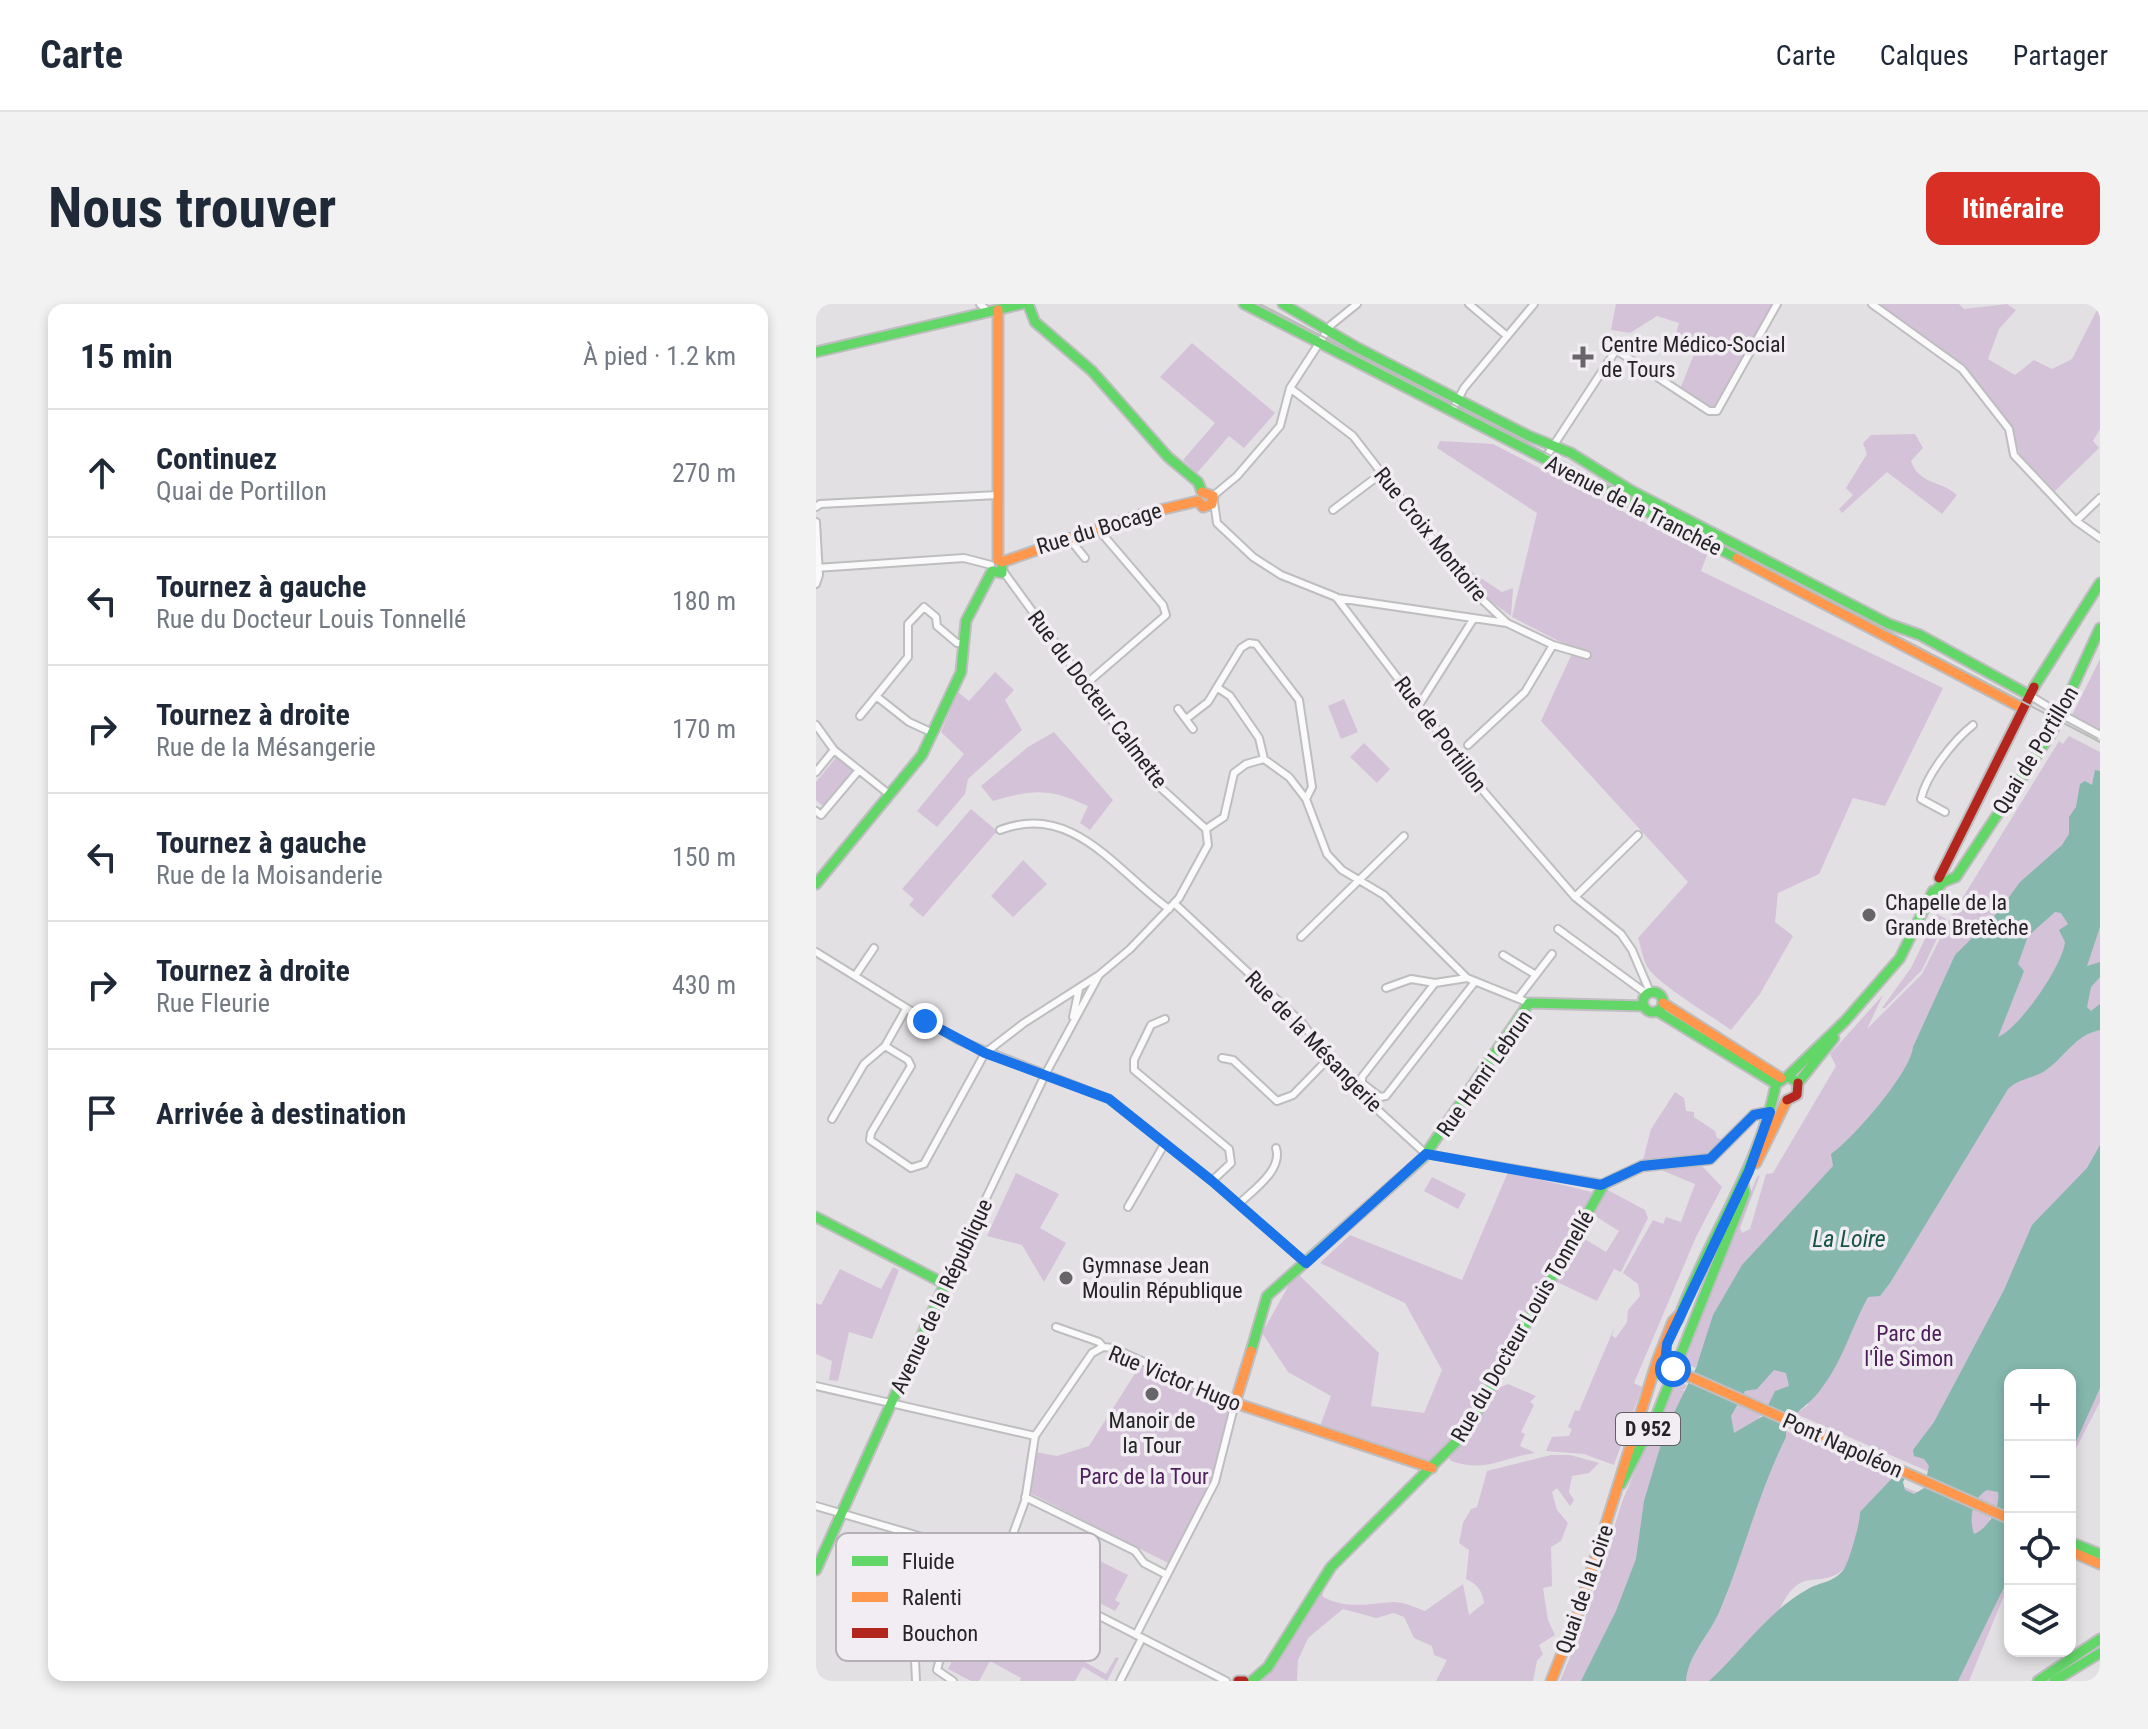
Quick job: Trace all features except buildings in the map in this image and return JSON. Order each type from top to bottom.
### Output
[{"type":"main road","points":[[816,352],[1025,304],[1035,322],[1092,371],[1168,457],[1198,482],[1207,498]]},
{"type":"main road","name":"Avenue de la Tranchée","points":[[1244,304],[1453,409],[1544,460],[1795,587],[2022,708]]},
{"type":"main road","name":"Avenue de la Tranchée","points":[[1283,304],[1356,347],[1517,431],[1553,444],[1610,475],[1632,491],[1801,580],[1889,624],[1920,635],[2029,695]]},
{"type":"main road","points":[[816,884],[922,755],[961,672],[970,610],[997,566],[994,311]]},
{"type":"main road","name":"Rue du Bocage","points":[[997,566],[1068,537],[1207,498]]},
{"type":"main road","name":"Quai de Portillon","points":[[1667,1367],[1664,1354],[1680,1314],[1787,1100],[1797,1095],[1798,1083],[1845,1021],[1900,958],[1988,772],[2050,654],[2100,583]]},
{"type":"main road","name":"Quai de Portillon","points":[[1931,896],[1943,882],[1956,877],[2058,721],[2100,628]]},
{"type":"main road","points":[[1939,878],[1962,867]]},
{"type":"main road","points":[[1644,1006],[1649,993],[1659,994],[1660,1007],[1780,1083],[1798,1083]]},
{"type":"main road","name":"Rue Henri Lebrun","points":[[1235,1403],[1264,1300],[1273,1287],[1306,1263],[1426,1154],[1524,1000],[1644,1006],[1648,1011],[1660,1007]]},
{"type":"main road","name":"Quai de Portillon","points":[[1752,1168],[1780,1083],[1845,1021]]},
{"type":"main road","points":[[1780,1083],[1787,1100]]},
{"type":"main road","name":"Rue du Docteur Louis Tonnellé","points":[[1252,1681],[1268,1667],[1331,1567],[1465,1433],[1604,1184],[1642,1166],[1710,1159],[1754,1115],[1770,1112]]},
{"type":"main road","points":[[1615,1496],[1656,1381],[1667,1367],[1745,1193],[1743,1184]]},
{"type":"main road","points":[[816,1217],[945,1284]]},
{"type":"main road","name":"Avenue de la République","points":[[816,1570],[945,1284]]},
{"type":"main road","points":[[1667,1367],[1667,1333],[1680,1314]]},
{"type":"main road","name":"Quai de la Loire","points":[[1551,1681],[1577,1616],[1615,1496],[1667,1367]]},
{"type":"main road","name":"Pont Napoléon","points":[[1667,1367],[2004,1516]]},
{"type":"main road","name":"Rue Victor Hugo","points":[[1235,1403],[1432,1468]]},
{"type":"main road","points":[[2076,1544],[2100,1554]]},
{"type":"main road","points":[[2076,1554],[2100,1564]]},
{"type":"main road","points":[[2038,1681],[2100,1639]]},
{"type":"main road","points":[[2054,1681],[2100,1653]]},
{"type":"main road","points":[[1238,1681],[1244,1681]]},
{"type":"street","points":[[980,304],[994,311]]},
{"type":"street","name":"Rue du Bocage","points":[[1207,498],[1237,476],[1280,426],[1290,388],[1329,329],[1357,304]]},
{"type":"street","points":[[1469,304],[1507,336]]},
{"type":"street","points":[[1453,409],[1458,398],[1534,304]]},
{"type":"street","points":[[1544,460],[1616,350],[1709,411],[1717,411],[1777,304]]},
{"type":"street","points":[[1872,304],[1962,369],[2009,429],[2014,455],[2076,521],[2100,538]]},
{"type":"street","name":"Rue Croix Montoire","points":[[1290,388],[1353,436],[1471,589],[1507,623],[1553,645],[1587,655]]},
{"type":"street","points":[[1333,510],[1382,473]]},
{"type":"street","points":[[816,507],[820,504],[998,495]]},
{"type":"street","points":[[1207,498],[1219,526],[1253,557],[1281,575],[1336,597],[1507,623]]},
{"type":"street","points":[[2076,521],[2100,498]]},
{"type":"street","points":[[816,522],[816,584]]},
{"type":"street","points":[[1086,684],[1166,615],[1163,605],[1097,528]]},
{"type":"street","points":[[1068,537],[1085,558]]},
{"type":"street","name":"Rue du Bocage","points":[[817,568],[964,558],[997,566]]},
{"type":"street","name":"Rue du Docteur Calmette","points":[[997,566],[1161,788],[1206,829]]},
{"type":"street","name":"Rue de Portillon","points":[[1336,597],[1485,793],[1575,897],[1628,944],[1649,993]]},
{"type":"street","points":[[860,716],[908,657],[908,624],[924,607],[936,617],[937,626],[957,643],[964,643]]},
{"type":"street","points":[[1419,705],[1474,618]]},
{"type":"street","points":[[1186,719],[1208,702],[1241,648],[1249,643],[1256,644],[1299,700],[1312,787],[1306,799]]},
{"type":"street","points":[[1468,745],[1528,688],[1553,645]]},
{"type":"street","points":[[1218,688],[1230,696],[1259,738],[1264,759],[1289,777],[1306,799],[1327,854],[1359,882],[1369,884],[1384,895],[1470,981]]},
{"type":"street","points":[[2029,695],[2100,735]]},
{"type":"street","points":[[876,696],[909,722],[933,733]]},
{"type":"street","points":[[1178,709],[1193,729]]},
{"type":"street","points":[[816,725],[834,750],[890,795]]},
{"type":"street","points":[[1945,812],[1921,799],[1923,792],[1937,768],[1973,725]]},
{"type":"street","points":[[816,772],[834,750]]},
{"type":"street","points":[[885,1046],[908,1060],[911,1066],[871,1133],[870,1140],[914,1169],[924,1164],[985,1053],[1024,1023],[1099,975],[1172,906],[1202,861],[1208,845],[1206,829],[1224,817],[1234,773],[1246,764],[1264,759]]},
{"type":"street","points":[[816,811],[821,815],[859,770]]},
{"type":"street","name":"Rue de la Mésangerie","points":[[1000,830],[1033,823],[1071,830],[1172,906],[1302,1023],[1350,1085],[1426,1154]]},
{"type":"street","points":[[1575,897],[1638,835]]},
{"type":"street","points":[[1301,937],[1404,836]]},
{"type":"street","points":[[1558,929],[1649,993]]},
{"type":"street","points":[[855,976],[874,948]]},
{"type":"street","points":[[816,952],[906,1009],[985,1053],[1046,1073],[1109,1099],[1212,1181],[1306,1263]]},
{"type":"street","points":[[1386,988],[1411,979],[1435,983],[1470,981],[1524,1000],[1536,975],[1552,954]]},
{"type":"street","points":[[1503,955],[1536,975]]},
{"type":"street","name":"Avenue de la République","points":[[945,1284],[1046,1073],[1099,975]]},
{"type":"street","points":[[1435,983],[1362,1077],[1362,1083],[1383,1099],[1470,981]]},
{"type":"street","name":"Avenue de la République","points":[[1071,1024],[1079,988]]},
{"type":"street","points":[[832,1119],[864,1064],[885,1046],[906,1009]]},
{"type":"street","points":[[1165,1019],[1151,1025],[1134,1060],[1134,1070],[1229,1149],[1231,1163],[1212,1181]]},
{"type":"street","points":[[1222,1058],[1233,1060],[1277,1101],[1293,1095],[1329,1058]]},
{"type":"street","points":[[1128,1207],[1165,1143]]},
{"type":"street","points":[[1239,1204],[1271,1171],[1278,1159],[1276,1148]]},
{"type":"street","points":[[1426,1154],[1604,1184]]},
{"type":"street","points":[[1056,1327],[1099,1342],[1103,1347]]},
{"type":"street","name":"Rue Victor Hugo","points":[[1035,1436],[1089,1356],[1103,1347],[1113,1348],[1235,1403]]},
{"type":"street","points":[[816,1386],[1035,1436],[1025,1497],[1013,1533]]},
{"type":"street","points":[[1120,1681],[1167,1575],[1215,1482],[1235,1403]]},
{"type":"street","points":[[1025,1497],[1098,1533]]},
{"type":"street","points":[[816,1506],[912,1533]]},
{"type":"street","points":[[1100,1534],[1135,1551],[1144,1563],[1167,1575]]},
{"type":"street","points":[[1100,1616],[1226,1681]]},
{"type":"street","points":[[915,1661],[916,1681]]},
{"type":"street","points":[[940,1661],[937,1670],[953,1681]]},
{"type":"green space","points":[[1616,304],[1773,304],[1716,407],[1712,408],[1681,387],[1696,349],[1675,337],[1679,323],[1657,316],[1630,333],[1611,330]]},
{"type":"green space","points":[[1882,304],[1959,304],[1964,309],[2007,304],[2016,310],[1999,329],[1988,359],[2015,375],[2034,360],[2052,369],[2072,359],[2100,304],[2100,429],[2093,441],[2099,448],[2055,491],[2020,455],[2012,428],[1958,362],[1880,307]]},
{"type":"green space","points":[[1192,343],[1275,413],[1244,448],[1229,436],[1197,473],[1183,460],[1215,423],[1160,377]]},
{"type":"green space","points":[[1915,434],[1923,448],[1911,461],[1915,469],[1957,495],[1942,514],[1887,472],[1842,513],[1839,509],[1853,495],[1846,488],[1867,454],[1863,443],[1871,435]]},
{"type":"green space","points":[[1440,441],[1493,444],[1707,555],[1701,571],[1943,688],[1885,806],[1853,798],[1819,874],[1778,893],[1775,922],[1793,936],[1760,994],[1731,1030],[1662,982],[1648,968],[1642,953],[1638,938],[1688,882],[1541,721],[1574,649],[1512,617],[1537,513],[1437,448]]},
{"type":"green space","points":[[1464,567],[1502,592],[1513,588],[1511,616],[1481,594],[1461,570]]},
{"type":"green space","points":[[2100,659],[2100,736],[2071,717]]},
{"type":"green space","points":[[995,672],[1014,690],[1005,700],[1022,730],[968,779],[965,794],[937,827],[917,811],[964,754],[941,732],[958,692],[969,701]]},
{"type":"green space","points":[[1344,699],[1358,732],[1341,739],[1328,706]]},
{"type":"green space","points":[[1054,732],[1113,800],[1090,830],[1080,823],[1088,806],[1074,800],[1041,792],[993,801],[981,786],[1028,747]]},
{"type":"green space","name":"Parc de l'Île Simon","points":[[2069,736],[2100,752],[2100,1402],[2076,1448],[2076,1369],[2004,1369],[2004,1505],[1998,1502],[1989,1520],[2004,1526],[2004,1596],[1969,1681],[1560,1681],[1582,1629],[1622,1502],[1673,1380],[1687,1385],[1683,1391],[1750,1389],[1697,1363],[1696,1368],[1681,1362],[1757,1177],[1760,1175],[1740,1228],[1742,1233],[1750,1229],[1766,1174],[1773,1173],[1836,1066],[1830,1054],[1883,995],[1867,1029],[1922,974],[1952,915],[2059,741],[2063,744]],"holes":[[[1809,1404],[1796,1414],[1980,1494],[1971,1513],[1891,1482],[1894,1477],[1758,1419],[1766,1409]],[[1785,1434],[1752,1515],[1719,1611],[1699,1647],[1754,1502]],[[1845,1568],[1844,1584],[1780,1609],[1796,1586],[1836,1575]]]},
{"type":"green space","points":[[1364,743],[1390,769],[1377,783],[1350,757]]},
{"type":"green space","points":[[838,755],[852,767],[852,772],[823,806],[816,800],[816,782]]},
{"type":"green space","points":[[971,809],[997,831],[923,917],[909,905],[914,899],[902,889]]},
{"type":"green space","points":[[1023,860],[1047,884],[1013,917],[991,896]]},
{"type":"green space","points":[[1937,914],[1946,919],[1922,970],[1882,1008],[1911,968]]},
{"type":"green space","points":[[1675,1092],[1684,1098],[1686,1111],[1694,1112],[1694,1117],[1715,1131],[1717,1138],[1728,1140],[1712,1156],[1642,1164],[1651,1129]]},
{"type":"green space","points":[[1702,1166],[1722,1187],[1696,1237],[1634,1383],[1642,1387],[1614,1465],[1584,1454],[1546,1451],[1552,1437],[1569,1436],[1572,1429],[1568,1427],[1575,1410],[1579,1411],[1615,1326],[1612,1336],[1616,1338],[1627,1322],[1628,1310],[1640,1296],[1638,1284],[1623,1273],[1653,1220],[1663,1224],[1666,1217],[1681,1222],[1695,1184],[1661,1170]]},
{"type":"green space","points":[[1508,1172],[1592,1192],[1463,1430],[1429,1464],[1319,1429],[1331,1396],[1288,1372],[1262,1333],[1296,1272],[1379,1353],[1371,1406],[1424,1413],[1442,1370],[1405,1303],[1320,1263],[1350,1235],[1462,1280]]},
{"type":"green space","points":[[1016,1173],[1059,1194],[1040,1228],[1066,1243],[1044,1282],[1022,1245],[987,1236]]},
{"type":"green space","points":[[1432,1177],[1466,1194],[1458,1209],[1424,1191]]},
{"type":"green space","points":[[1606,1189],[1645,1210],[1648,1218],[1621,1272],[1614,1269],[1597,1301],[1553,1280],[1580,1236],[1606,1252],[1619,1231],[1592,1214]]},
{"type":"green space","points":[[893,1267],[899,1270],[872,1339],[849,1332],[838,1381],[829,1380],[832,1361],[816,1354],[816,1303],[821,1305],[840,1269],[881,1289]]},
{"type":"green space","name":"Parc de la Tour","points":[[1141,1364],[1232,1404],[1211,1482],[1170,1564],[1030,1493],[1035,1452],[1057,1456],[1089,1446]]},
{"type":"green space","points":[[1508,1384],[1536,1396],[1530,1402],[1534,1405],[1521,1432],[1525,1434],[1520,1446],[1535,1453],[1475,1466],[1451,1461],[1449,1458],[1468,1434],[1491,1391]]},
{"type":"green space","points":[[1551,1455],[1570,1455],[1599,1463],[1589,1473],[1572,1476],[1569,1492],[1574,1500],[1570,1506],[1557,1488],[1552,1492],[1557,1510],[1568,1523],[1561,1541],[1551,1547],[1552,1586],[1543,1588],[1548,1620],[1555,1635],[1539,1645],[1543,1654],[1537,1661],[1533,1681],[1436,1681],[1447,1660],[1434,1655],[1432,1646],[1414,1638],[1404,1617],[1394,1613],[1376,1618],[1343,1609],[1308,1638],[1298,1660],[1297,1681],[1261,1681],[1322,1589],[1323,1597],[1340,1603],[1397,1602],[1425,1611],[1463,1584],[1469,1615],[1484,1603],[1478,1588],[1466,1579],[1469,1550],[1459,1543],[1463,1523],[1471,1509],[1477,1507],[1487,1471]]},
{"type":"green space","points":[[1100,1561],[1128,1575],[1115,1600],[1120,1603],[1115,1611],[1100,1603]]},
{"type":"green space","points":[[1116,1657],[1119,1658],[1107,1681],[1083,1667],[1075,1681],[1020,1681],[1021,1678],[990,1661],[1086,1661],[1106,1674]]},
{"type":"green space","points":[[952,1661],[990,1661],[979,1681],[971,1681],[948,1669]]},
{"type":"water","name":"La Loire","points":[[2095,770],[2100,771],[2100,927],[2087,966],[2100,962],[2100,977],[2091,987],[2087,1007],[2091,1011],[2100,1004],[2100,1030],[2076,1042],[2043,1072],[2008,1089],[1890,1283],[1880,1296],[1868,1297],[1827,1381],[1789,1424],[1720,1610],[1695,1653],[1686,1681],[1581,1681],[1616,1611],[1636,1559],[1644,1501],[1665,1431],[1696,1368],[1713,1315],[1742,1265],[1833,1166],[1831,1154],[1866,1121],[1892,1088],[1910,1058],[1955,955],[1999,911],[2020,882],[2062,845],[2069,834],[2069,817],[2076,807],[2080,784],[2085,781],[2092,785]],"holes":[[[2055,912],[2061,913],[2068,924],[2059,930],[2065,942],[2057,965],[2028,1009],[2007,1032],[1998,1037],[2024,971],[2018,964],[2028,936]],[[1774,1370],[1786,1373],[1789,1386],[1775,1391],[1763,1416],[1734,1433],[1731,1416],[1745,1391],[1757,1389]]]},
{"type":"water","points":[[2100,1145],[2100,1388],[2076,1442],[2076,1369],[2004,1369],[2004,1587],[1958,1681],[1709,1681],[1793,1598],[1840,1574],[1852,1550],[1860,1512],[1899,1471],[1907,1474],[1903,1482],[1905,1490],[1914,1494],[1924,1488],[1929,1466],[1924,1459],[1914,1456],[1913,1450],[1934,1422],[1958,1377],[2004,1290],[2032,1225],[2087,1168]],"holes":[[[1987,1490],[1998,1492],[1992,1517],[1984,1528],[1974,1534],[1972,1516],[1978,1499]]]},
{"type":"tram line","points":[[1260,304],[2100,742]]},
{"type":"traffic: fast","points":[[816,352],[1022,304]]},
{"type":"traffic: fast","points":[[1028,304],[1035,322],[1092,371],[1168,457],[1198,482],[1202,492]]},
{"type":"traffic: fast","points":[[1244,304],[1737,558]]},
{"type":"traffic: fast","points":[[1283,304],[1356,347],[1529,436],[1571,453],[1632,491],[1889,624],[1920,635],[2029,695]]},
{"type":"traffic: fast","points":[[992,571],[1002,573],[1002,562]]},
{"type":"traffic: fast","points":[[816,884],[922,755],[961,672],[966,621],[992,571]]},
{"type":"traffic: fast","points":[[2034,687],[2100,583]]},
{"type":"traffic: fast","points":[[1931,896],[1943,882],[1956,877],[2052,732],[2100,628]]},
{"type":"traffic: fast","points":[[1788,1076],[1845,1021],[1900,958],[1933,891]]},
{"type":"traffic: fast","points":[[1653,992],[1660,995],[1663,1002],[1660,1009],[1653,1012],[1646,1009],[1643,1002],[1646,995],[1653,992]]},
{"type":"traffic: fast","points":[[1251,1351],[1267,1296],[1423,1158],[1529,1003],[1644,1006]]},
{"type":"traffic: fast","points":[[1657,1011],[1776,1084]]},
{"type":"traffic: fast","points":[[1798,1083],[1834,1038]]},
{"type":"traffic: fast","points":[[1678,1320],[1758,1145],[1776,1084],[1788,1076],[1798,1083]]},
{"type":"traffic: fast","points":[[1252,1681],[1268,1667],[1331,1567],[1465,1433],[1604,1184],[1642,1166],[1710,1159],[1754,1115],[1770,1112]]},
{"type":"traffic: fast","points":[[1621,1484],[1657,1414],[1745,1193],[1743,1184]]},
{"type":"traffic: fast","points":[[816,1217],[945,1284],[816,1570]]},
{"type":"traffic: fast","points":[[1654,1375],[1668,1367],[1665,1349]]},
{"type":"traffic: fast","points":[[2076,1544],[2100,1554]]},
{"type":"traffic: fast","points":[[2038,1681],[2100,1639]]},
{"type":"traffic: fast","points":[[2054,1681],[2100,1653]]},
{"type":"traffic: slow","points":[[998,310],[998,560]]},
{"type":"traffic: slow","points":[[1198,501],[1203,507],[1212,504],[1213,496],[1202,492]]},
{"type":"traffic: slow","points":[[1002,562],[1143,514],[1198,501]]},
{"type":"traffic: slow","points":[[1737,558],[2022,708]]},
{"type":"traffic: slow","points":[[1663,1003],[1781,1078]]},
{"type":"traffic: slow","points":[[1756,1163],[1787,1100]]},
{"type":"traffic: slow","points":[[1551,1681],[1577,1616],[1657,1361],[1673,1321],[1680,1314]]},
{"type":"traffic: slow","points":[[1251,1351],[1235,1403],[1432,1468]]},
{"type":"traffic: slow","points":[[1670,1360],[1677,1371]]},
{"type":"traffic: slow","points":[[1677,1371],[2004,1516]]},
{"type":"traffic: slow","points":[[1663,1373],[1677,1371]]},
{"type":"traffic: slow","points":[[2076,1554],[2100,1564]]},
{"type":"traffic: jam","points":[[1939,878],[2034,687]]},
{"type":"traffic: jam","points":[[1787,1100],[1797,1095],[1798,1083]]},
{"type":"traffic: jam","points":[[1238,1681],[1244,1681]]},
{"type":"place","name":"Centre Médico-Social de Tours","points":[[1583,357]]},
{"type":"place","name":"Chapelle de la Grande Bretèche","points":[[1869,915]]},
{"type":"place","name":"Gymnase Jean Moulin République","points":[[1066,1278]]},
{"type":"place","name":"Manoir de la Tour","points":[[1152,1394]]},
{"type":"route","points":[[925,1021],[985,1053],[1046,1073],[1109,1099],[1212,1181],[1306,1263],[1426,1154],[1514,1167],[1554,1179],[1601,1185],[1623,1172],[1642,1166],[1698,1163],[1710,1159],[1754,1115],[1770,1112],[1749,1171],[1667,1344],[1665,1363],[1673,1369]]}]
